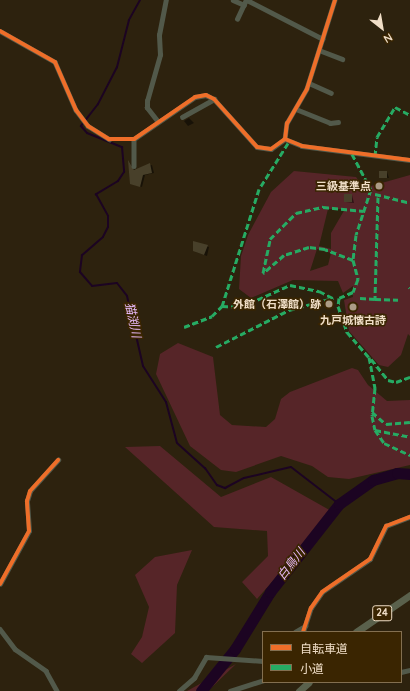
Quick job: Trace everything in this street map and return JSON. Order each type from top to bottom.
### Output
[{"type":"main road","name":"24","points":[[357,631],[410,595]]},
{"type":"main road","points":[[299,691],[309,683]]},
{"type":"street","points":[[158,122],[147,108],[147,101],[160,55],[159,35],[166,0]]},
{"type":"street","points":[[233,0],[246,2],[323,39]]},
{"type":"street","points":[[0,31],[55,62],[76,110],[88,126],[108,139],[134,139],[195,97],[206,95],[214,99],[257,147],[271,149],[285,139],[287,123],[309,83],[335,0]]},
{"type":"street","points":[[237,19],[246,2]]},
{"type":"street","points":[[319,50],[342,59]]},
{"type":"street","points":[[309,83],[332,93]]},
{"type":"street","points":[[182,117],[214,99]]},
{"type":"street","points":[[296,109],[330,123],[338,122]]},
{"type":"street","points":[[134,139],[134,166]]},
{"type":"street","points":[[285,139],[302,146],[410,160]]},
{"type":"street","points":[[0,584],[29,531],[26,501],[30,491],[58,460]]},
{"type":"street","points":[[303,631],[322,592],[370,559],[386,526],[410,517]]},
{"type":"street","points":[[297,631],[305,626]]},
{"type":"street","points":[[0,629],[15,649],[46,672],[57,691]]},
{"type":"street","points":[[179,691],[194,678],[208,657],[262,661]]},
{"type":"street","points":[[230,691],[262,680]]},
{"type":"shaded area","points":[[294,171],[356,177],[364,188],[410,175],[410,336],[408,334],[401,355],[388,367],[379,365],[349,331],[344,300],[353,297],[353,286],[343,293],[338,281],[293,280],[251,298],[239,289],[241,256],[248,235],[271,192]],"holes":[[[328,209],[345,209],[331,233],[331,249],[319,246]],[[317,249],[331,253],[328,265],[310,271]]]},
{"type":"shaded area","points":[[178,343],[213,357],[220,415],[232,425],[266,427],[275,419],[281,399],[290,392],[352,368],[358,370],[368,385],[387,401],[410,400],[410,465],[349,479],[328,477],[312,466],[281,456],[236,472],[221,470],[190,446],[156,374],[160,354]]},
{"type":"shaded area","points":[[160,446],[221,497],[271,477],[333,512],[257,599],[242,582],[268,556],[267,531],[214,527],[125,447]]},
{"type":"shaded area","points":[[192,550],[177,585],[175,633],[142,663],[131,654],[142,637],[149,607],[135,575],[155,557]]},
{"type":"shaded area","points":[[236,664],[208,691],[187,691]]},
{"type":"building","points":[[128,160],[134,170],[150,163],[152,173],[143,175],[140,187],[130,184]]},
{"type":"building","points":[[379,171],[387,171],[387,178],[379,178]]},
{"type":"building","points":[[344,194],[352,194],[352,202],[344,202]]},
{"type":"building","points":[[193,241],[208,245],[204,255],[193,251]]},
{"type":"waterway","name":"猫渕川","points":[[140,0],[129,20],[117,67],[98,104],[81,126],[87,133],[122,147],[124,172],[118,181],[96,194],[108,216],[108,227],[103,237],[82,255],[80,272],[92,286],[117,283],[127,296],[143,366],[166,402],[177,443],[205,468],[217,485],[225,488],[244,478],[291,467],[339,504]]},
{"type":"waterway","name":"白鳥川","points":[[201,691],[235,649],[270,592],[339,504],[373,480],[397,473],[410,474]]},
{"type":"marked path","points":[[375,156],[377,137],[395,107],[410,115]]},
{"type":"marked path","points":[[288,143],[259,189],[222,306],[241,307],[290,285],[319,291],[333,298]]},
{"type":"marked path","points":[[352,154],[371,189],[356,235],[353,260],[358,279],[353,292],[339,298],[338,306],[347,332],[369,357],[375,388],[372,416],[375,430],[384,443],[410,455]]},
{"type":"marked path","points":[[375,194],[410,203]]},
{"type":"marked path","points":[[378,197],[375,299],[398,300]]},
{"type":"marked path","points":[[353,260],[325,249],[309,247],[284,255],[263,273],[270,239],[296,213],[323,207],[364,211]]},
{"type":"marked path","points":[[216,347],[289,310],[333,298]]},
{"type":"marked path","points":[[360,298],[375,299]]},
{"type":"marked path","points":[[184,327],[212,316],[222,306]]},
{"type":"marked path","points":[[371,359],[388,380],[396,382],[410,377]]},
{"type":"marked path","points":[[372,412],[386,424],[410,422]]},
{"type":"marked path","points":[[375,430],[410,437]]},
{"type":"cycle path","points":[[335,0],[307,89],[287,123],[285,139],[302,146],[410,160]]},
{"type":"cycle path","points":[[0,31],[55,62],[76,110],[88,126],[109,139],[134,139],[195,97],[206,95],[214,99],[257,147],[271,149],[285,139]]},
{"type":"cycle path","points":[[0,584],[29,531],[27,501],[30,491],[58,460]]},
{"type":"cycle path","points":[[303,631],[311,608],[322,592],[370,559],[386,526],[410,517]]},
{"type":"place","name":"三級基準点","points":[[379,186]]},
{"type":"place","name":"外館（石澤館）跡","points":[[329,304]]},
{"type":"place","name":"九戸城懐古詩","points":[[353,307]]}]
